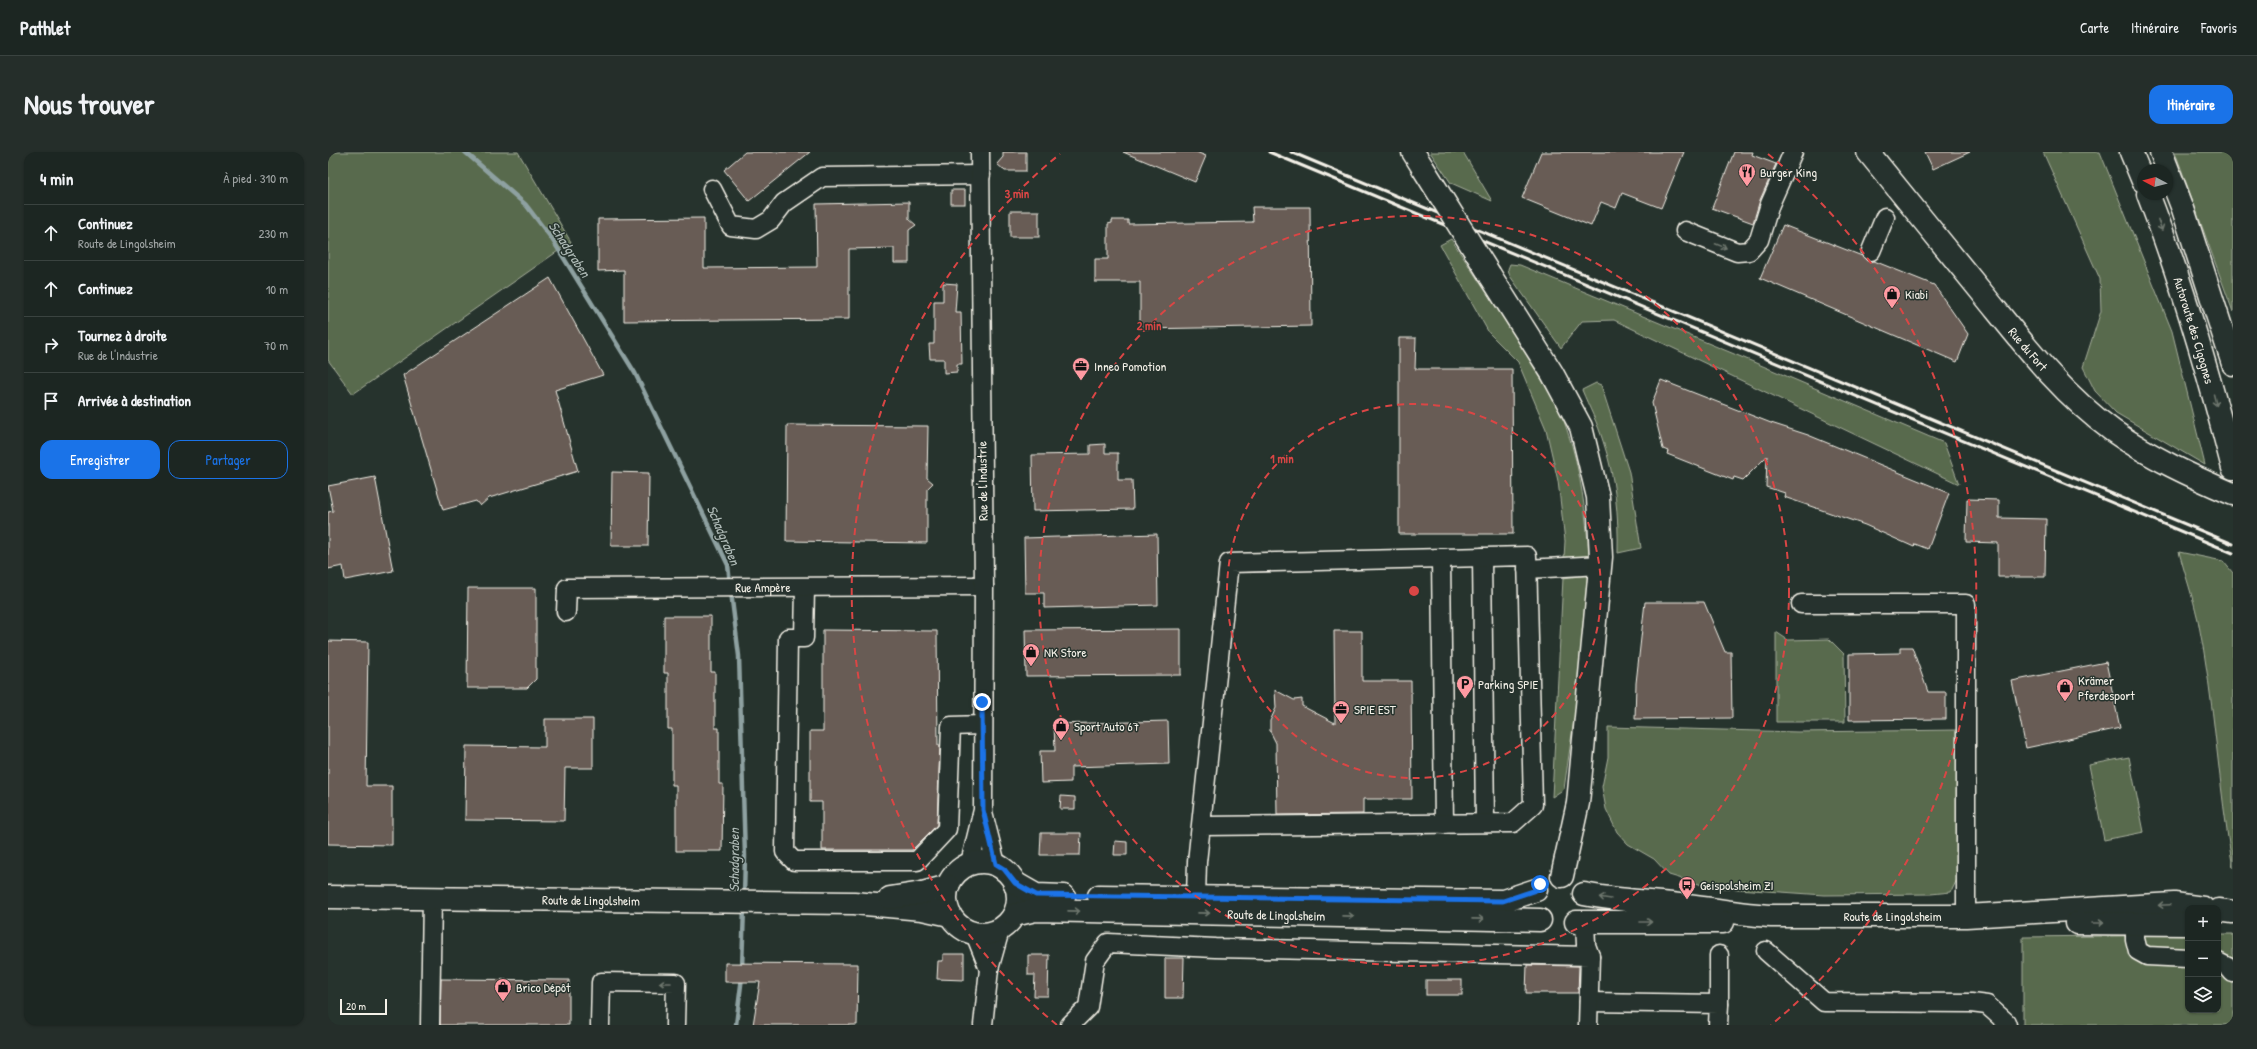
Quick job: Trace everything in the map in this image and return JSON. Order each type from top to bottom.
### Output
[{"type":"main road","name":"Rue du Fort","points":[[1868,152],[2025,347],[2066,392],[2113,431],[2138,447],[2188,474],[2233,494]]},
{"type":"main road","points":[[2132,152],[2137,165]]},
{"type":"main road","name":"Autoroute des Cigognes","points":[[2161,152],[2183,209],[2233,364]]},
{"type":"main road","points":[[2171,152],[2218,278],[2221,323]]},
{"type":"main road","points":[[1418,160],[1552,373],[1581,427],[1598,497],[1601,565],[1578,803],[1562,876]]},
{"type":"main road","name":"Autoroute des Cigognes","points":[[2150,200],[2172,256],[2203,356],[2233,468]]},
{"type":"main road","points":[[979,861],[996,864],[1004,869],[1015,883],[1018,893],[1018,904],[1007,922],[983,934],[975,934],[964,930],[950,915],[946,906],[948,886],[957,872],[970,863],[979,861]]},
{"type":"main road","points":[[1562,876],[1576,882],[1584,894],[1584,909],[1581,922],[1569,926],[1553,928],[1540,920],[1533,906],[1536,890],[1546,879],[1562,876]]},
{"type":"main road","name":"Route de Lingolsheim","points":[[1015,883],[1036,895],[1503,901],[1536,890]]},
{"type":"main road","points":[[854,903],[922,893],[948,886]]},
{"type":"main road","name":"Route de Lingolsheim","points":[[1584,894],[1608,899],[1686,906],[1747,915],[1772,916],[1966,916],[2174,904],[2185,906]]},
{"type":"main road","name":"Route de Lingolsheim","points":[[328,897],[854,903]]},
{"type":"main road","points":[[854,903],[922,909],[950,915]]},
{"type":"main road","name":"Route de Lingolsheim","points":[[1007,922],[1035,910],[1540,920]]},
{"type":"main road","points":[[2221,910],[2233,912]]},
{"type":"main road","points":[[2221,922],[2233,920]]},
{"type":"main road","name":"Route de Lingolsheim","points":[[1581,922],[2185,924]]},
{"type":"street","name":"Rue de l'Industrie","points":[[980,152],[984,586],[982,725],[983,810],[996,864]]},
{"type":"street","points":[[1685,231],[1737,252],[1749,251],[1759,240],[1770,204],[1793,152]]},
{"type":"street","points":[[712,189],[731,226],[756,229],[772,220],[784,203],[822,177],[981,175]]},
{"type":"street","points":[[1871,251],[1885,217]]},
{"type":"street","points":[[1196,897],[1202,826],[1229,563],[1527,556],[1533,804],[1513,823],[1202,826]]},
{"type":"street","points":[[1482,557],[1485,824]]},
{"type":"street","points":[[1441,558],[1444,824]]},
{"type":"street","points":[[1527,569],[1601,565]]},
{"type":"street","name":"Rue Ampère","points":[[566,612],[567,588],[984,586]]},
{"type":"street","points":[[805,588],[804,638],[788,638],[785,852],[794,860],[917,861],[947,829],[951,726],[982,725]]},
{"type":"street","points":[[1801,604],[1966,604],[1966,916]]},
{"type":"street","name":"Rue de l'Industrie","points":[[970,863],[983,810]]},
{"type":"street","points":[[430,1025],[432,898]]},
{"type":"street","points":[[983,1025],[989,969],[1007,922]]},
{"type":"street","points":[[1581,922],[1588,951],[1588,1025]]},
{"type":"street","points":[[2135,924],[2135,939],[2138,951],[2147,956],[2185,958]]},
{"type":"street","points":[[975,934],[989,969]]},
{"type":"street","points":[[1070,1025],[1088,1007],[1095,962],[1108,943],[1215,948],[1588,951]]},
{"type":"street","points":[[1766,951],[1824,1002],[1971,1002],[1987,1004],[2006,1022],[2007,1025]]},
{"type":"street","points":[[1718,1025],[1719,955]]},
{"type":"street","points":[[2221,964],[2228,967],[2233,973]]},
{"type":"street","points":[[600,1025],[601,982],[676,983],[675,1025]]},
{"type":"street","points":[[1589,1002],[1719,1004]]},
{"type":"green space","points":[[328,152],[518,152],[571,242],[353,394],[328,360]]},
{"type":"green space","points":[[1430,152],[1463,152],[1492,201],[1451,183]]},
{"type":"green space","points":[[2043,152],[2100,152],[2172,331],[2205,465],[2116,413],[2095,391],[2083,367],[2101,311],[2100,279]]},
{"type":"green space","points":[[2175,152],[2233,152],[2233,312]]},
{"type":"green space","points":[[1451,239],[1548,389],[1561,413],[1572,445],[1579,476],[1589,556],[1564,558],[1565,541],[1558,481],[1546,429],[1518,362],[1489,333],[1440,245]]},
{"type":"green space","points":[[1510,264],[1520,265],[1944,443],[1959,484],[1614,320],[1582,321],[1561,348],[1510,276],[1508,269]]},
{"type":"green space","points":[[1596,383],[1601,385],[1629,472],[1641,548],[1618,553],[1617,511],[1611,468],[1601,435],[1582,390]]},
{"type":"green space","points":[[2179,552],[2223,561],[2233,573],[2233,868],[2204,651],[2196,611]]},
{"type":"green space","points":[[1588,575],[1579,685],[1564,789],[1552,797],[1563,578]]},
{"type":"green space","points":[[1776,632],[1788,640],[1829,639],[1844,654],[1845,722],[1776,722]]},
{"type":"green space","points":[[1608,727],[1798,732],[1959,730],[1959,875],[1951,892],[1931,894],[1824,895],[1709,887],[1669,875],[1654,859],[1628,844],[1617,832],[1606,809],[1602,787],[1608,757]]},
{"type":"green space","points":[[2129,757],[2144,832],[2104,840],[2089,765]]},
{"type":"green space","points":[[2221,934],[2233,934],[2233,1025],[2023,1025],[2023,937],[2185,935],[2185,1013],[2221,1013]]},
{"type":"building","points":[[745,152],[810,152],[749,201],[724,170]]},
{"type":"building","points":[[1003,152],[1026,152],[1026,171],[1005,171],[997,164],[1003,157]]},
{"type":"building","points":[[1123,152],[1196,152],[1206,156],[1195,182]]},
{"type":"building","points":[[1541,152],[1684,152],[1661,208],[1622,193],[1616,208],[1601,202],[1591,226],[1522,198]]},
{"type":"building","name":"Burger King","points":[[1734,152],[1753,152],[1752,155],[1776,164],[1760,200],[1753,223],[1712,208]]},
{"type":"building","points":[[1925,152],[1970,152],[1933,169]]},
{"type":"building","points":[[951,190],[965,190],[965,204],[951,204]]},
{"type":"building","points":[[909,202],[909,219],[916,225],[909,230],[909,263],[894,263],[894,248],[849,249],[849,319],[624,321],[624,270],[598,271],[598,219],[704,218],[704,268],[817,267],[816,204]]},
{"type":"building","points":[[1252,207],[1310,207],[1311,326],[1140,329],[1140,282],[1095,282],[1095,259],[1108,259],[1108,224],[1112,223],[1112,220],[1128,220],[1128,224],[1253,222]]},
{"type":"building","points":[[1010,211],[1039,211],[1039,237],[1010,237]]},
{"type":"building","name":"Kiabi","points":[[1783,225],[1862,256],[1867,261],[1874,261],[1934,285],[1968,334],[1957,362],[1760,278]]},
{"type":"building","points":[[550,278],[603,375],[555,390],[578,471],[489,498],[480,506],[476,501],[443,510],[403,375]]},
{"type":"building","points":[[943,283],[957,284],[955,312],[961,312],[962,364],[957,364],[957,372],[944,373],[944,359],[930,359],[929,344],[934,344],[934,301],[943,301]]},
{"type":"building","points":[[1399,338],[1416,338],[1415,369],[1512,369],[1513,534],[1399,534]]},
{"type":"building","points":[[1661,380],[1771,423],[1808,435],[1949,493],[1928,549],[1915,544],[1914,547],[1865,525],[1784,497],[1785,493],[1766,487],[1767,456],[1743,480],[1734,477],[1733,480],[1667,454],[1668,451],[1663,449],[1652,403]]},
{"type":"building","points":[[787,425],[928,426],[927,478],[933,483],[927,489],[927,543],[786,541]]},
{"type":"building","points":[[1105,444],[1105,453],[1118,453],[1118,480],[1132,480],[1133,509],[1033,511],[1032,455],[1090,454],[1090,445]]},
{"type":"building","points":[[612,472],[649,473],[648,546],[611,546]]},
{"type":"building","points":[[375,477],[393,571],[345,580],[343,566],[328,569],[328,512],[333,511],[328,486]]},
{"type":"building","points":[[1967,499],[1999,500],[1999,518],[2046,519],[2045,577],[1998,577],[1998,543],[1966,542]]},
{"type":"building","points":[[1157,534],[1158,605],[1044,608],[1044,593],[1025,593],[1024,538]]},
{"type":"building","points":[[468,588],[536,588],[536,679],[527,688],[467,688]]},
{"type":"building","points":[[1645,602],[1704,602],[1725,652],[1731,652],[1732,718],[1635,719],[1636,683]]},
{"type":"building","points":[[664,616],[711,616],[711,672],[715,672],[715,728],[719,728],[719,784],[723,784],[722,851],[676,851],[676,785],[672,785],[672,729],[668,729],[668,673],[664,673]]},
{"type":"building","points":[[1181,629],[1181,675],[1026,676],[1025,630]]},
{"type":"building","points":[[823,630],[937,631],[938,745],[940,745],[937,825],[912,850],[822,850],[822,802],[810,802],[810,731],[823,731]]},
{"type":"building","name":"SPIE EST","points":[[1334,631],[1362,631],[1362,681],[1411,681],[1412,799],[1363,799],[1363,814],[1277,815],[1276,743],[1270,731],[1270,721],[1276,708],[1275,690],[1294,700],[1302,699],[1302,706],[1335,723]]},
{"type":"building","points":[[328,641],[368,642],[366,786],[392,786],[392,845],[328,844]]},
{"type":"building","points":[[1900,647],[1912,647],[1928,692],[1946,692],[1946,719],[1849,720],[1849,654],[1900,653]]},
{"type":"building","name":"Krämer Pferdesport","points":[[2106,662],[2120,728],[2026,748],[2012,681]]},
{"type":"building","points":[[545,719],[593,719],[593,768],[565,768],[564,821],[465,820],[466,746],[545,747]]},
{"type":"building","points":[[1168,721],[1169,764],[1071,767],[1071,782],[1041,783],[1040,751],[1055,751],[1054,724]]},
{"type":"building","points":[[1061,796],[1075,797],[1075,809],[1060,809]]},
{"type":"building","points":[[1041,833],[1081,833],[1080,855],[1040,855]]},
{"type":"building","points":[[1115,841],[1127,842],[1127,855],[1114,855]]},
{"type":"building","points":[[943,954],[964,954],[964,980],[937,979],[938,961],[943,961]]},
{"type":"building","points":[[1028,955],[1049,955],[1048,996],[1034,996],[1035,975],[1028,975]]},
{"type":"building","points":[[1165,958],[1184,958],[1183,998],[1165,998]]},
{"type":"building","points":[[725,963],[858,964],[857,1025],[753,1025],[760,982],[725,982]]},
{"type":"building","points":[[1527,965],[1579,966],[1578,993],[1526,993]]},
{"type":"building","name":"Brico Dépôt","points":[[441,979],[569,980],[569,1025],[440,1025]]},
{"type":"building","points":[[1426,980],[1462,980],[1462,995],[1426,995]]},
{"type":"waterway","name":"Schadgraben","points":[[465,152],[526,205],[552,239],[635,373],[728,565],[730,584]]},
{"type":"waterway","name":"Schadgraben","points":[[731,592],[739,656],[745,856],[744,896]]},
{"type":"waterway","name":"Schadgraben","points":[[742,968],[744,907]]},
{"type":"waterway","name":"Schadgraben","points":[[736,1025],[742,977]]},
{"type":"railway","points":[[1269,152],[2233,553]]},
{"type":"railway","points":[[1291,152],[2233,544]]},
{"type":"place","name":"Burger King","points":[[1747,187]]},
{"type":"place","name":"Kiabi","points":[[1892,309]]},
{"type":"place","name":"Inneo Pomotion","points":[[1081,381]]},
{"type":"place","name":"NK Store","points":[[1031,667]]},
{"type":"place","name":"Parking SPIE","points":[[1465,699]]},
{"type":"place","name":"Krämer Pferdesport","points":[[2065,702]]},
{"type":"place","name":"SPIE EST","points":[[1341,724]]},
{"type":"place","name":"Sport Auto 67","points":[[1061,741]]},
{"type":"place","name":"Geispolsheim ZI","points":[[1687,900]]},
{"type":"place","name":"Brico Dépôt","points":[[503,1002]]},
{"type":"route","points":[[982,702],[983,810],[996,864],[1010,875],[1015,883],[1036,895],[1503,901],[1536,890],[1540,884]]}]
